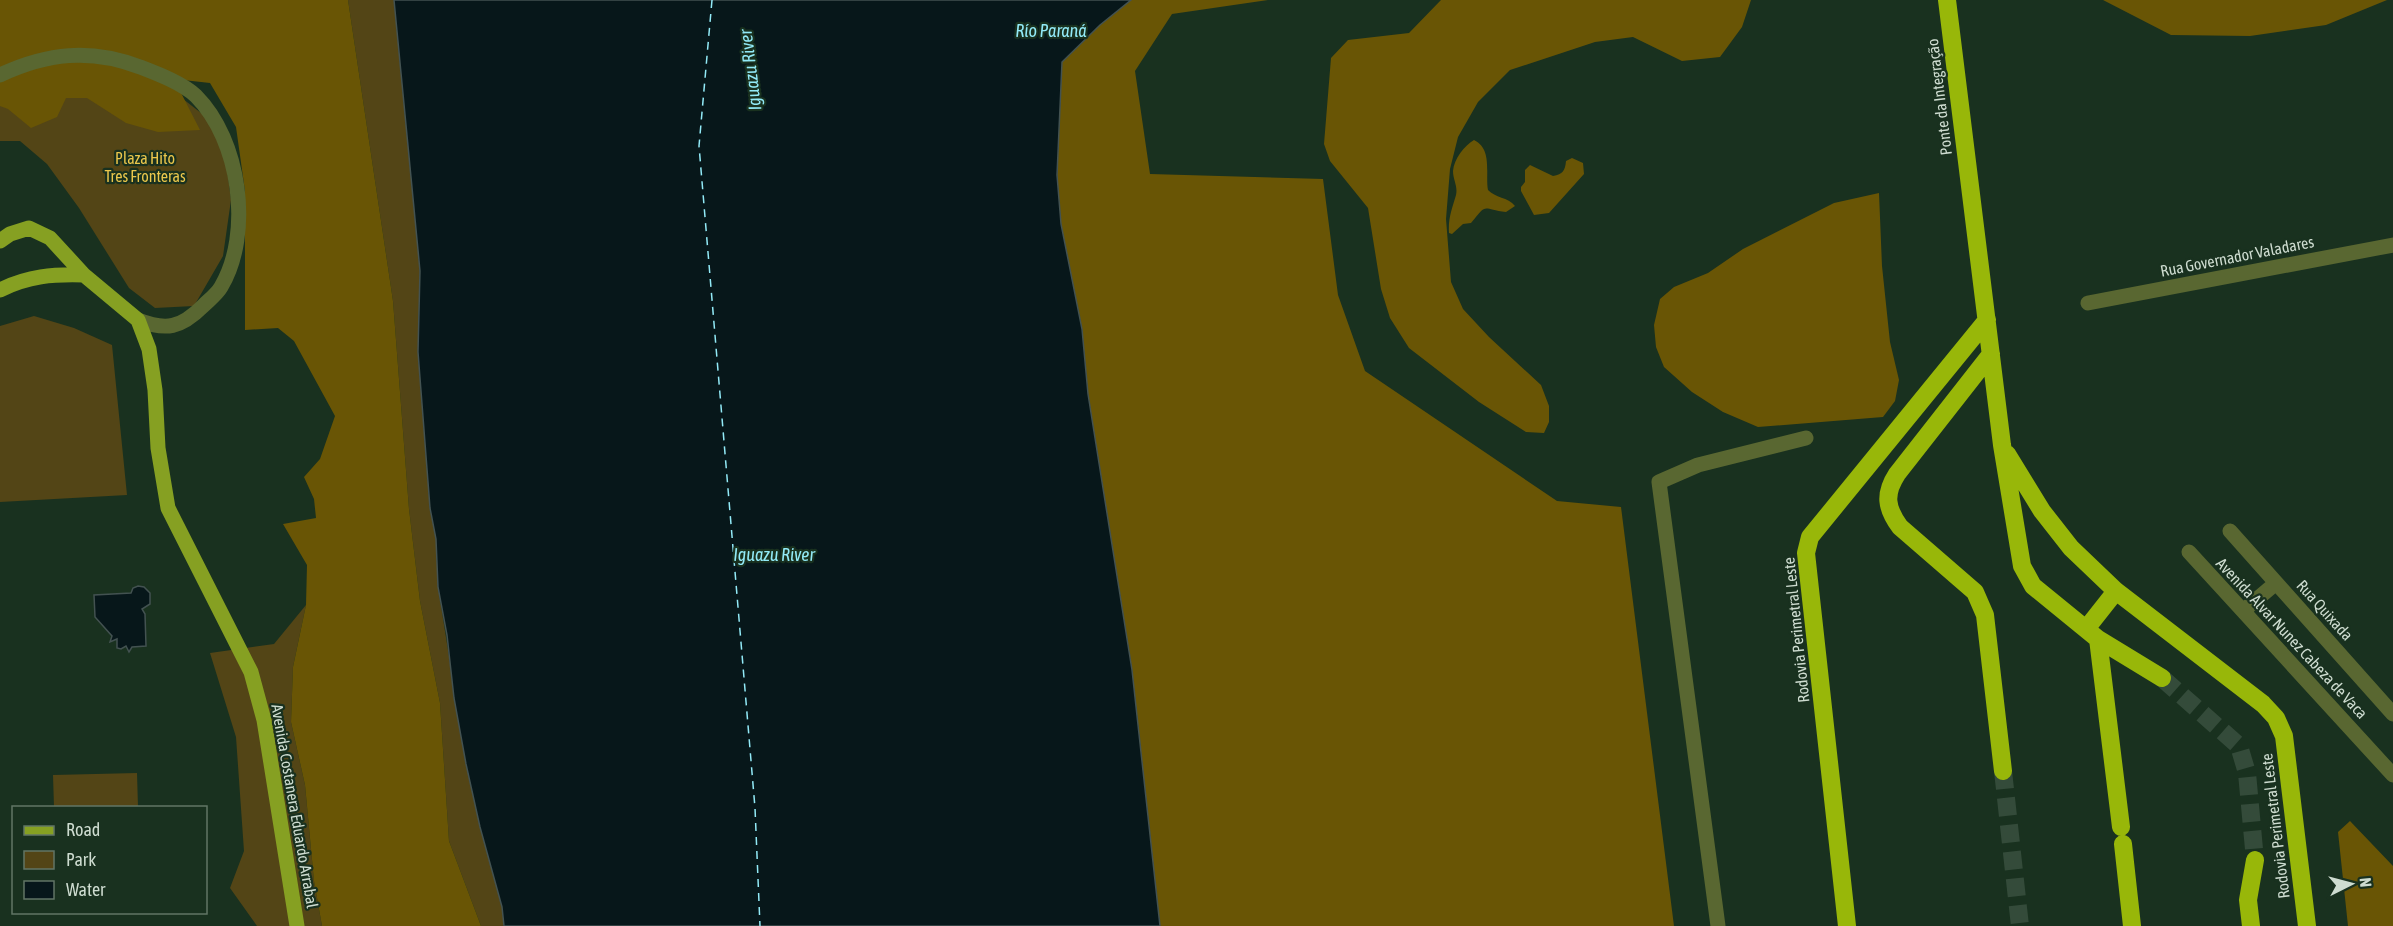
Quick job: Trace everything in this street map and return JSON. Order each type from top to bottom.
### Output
[{"type":"highway","name":"Ponte da Integração","points":[[1947,0],[1970,189]]},
{"type":"highway","name":"Rodovia Perimetral Leste","points":[[1970,189],[2002,445],[2022,566],[2033,586],[2092,634],[2163,678]]},
{"type":"highway","name":"Rodovia Perimetral Leste","points":[[1847,926],[1806,553],[1810,537],[1987,320]]},
{"type":"highway","points":[[1991,354],[1897,474],[1890,486],[1888,499],[1891,514],[1900,527],[1975,592],[1985,615],[2003,771]]},
{"type":"highway","name":"Rodovia Perimetral Leste","points":[[2002,445],[2042,511],[2071,548],[2116,591],[2264,704],[2276,718],[2284,736],[2307,926]]},
{"type":"highway","points":[[2116,591],[2092,634],[2122,835],[2132,926]]},
{"type":"highway","name":"Rodovia Perimetral Leste","points":[[2251,926],[2248,900],[2255,860]]},
{"type":"main road","points":[[0,241],[10,234],[29,228],[50,238],[84,275],[138,320]]},
{"type":"main road","points":[[0,290],[21,280],[52,274],[84,275]]},
{"type":"main road","name":"Avenida Costanera Eduardo Arrabal","points":[[138,320],[151,359],[158,448],[168,508],[251,672],[264,720],[297,926]]},
{"type":"street","points":[[0,75],[27,63],[54,56],[87,55],[122,60],[159,74],[195,94],[213,117],[225,143],[238,192],[241,223],[234,257],[221,288],[190,319],[175,326],[155,327],[138,320]]},
{"type":"street","name":"Rua Governador Valadares","points":[[2088,303],[2393,245]]},
{"type":"street","points":[[1718,926],[1659,482],[1698,465],[1806,438]]},
{"type":"street","name":"Rua Quixada","points":[[2230,531],[2393,714]]},
{"type":"street","name":"Avenida Alvar Nunez Cabeza de Vaca","points":[[2188,552],[2393,775]]},
{"type":"street","points":[[2243,611],[2276,583]]},
{"type":"green space","points":[[348,0],[394,0],[420,271],[418,352],[430,508],[436,539],[438,587],[466,764],[480,827],[502,907],[504,926],[481,926],[449,841],[440,703],[420,601],[409,509],[393,301]]},
{"type":"green space","name":"Plaza Hito Tres Fronteras","points":[[169,88],[210,120],[226,161],[231,200],[223,256],[194,306],[155,308],[129,288],[79,208],[47,164],[20,141],[0,141],[0,93]]},
{"type":"green space","points":[[34,316],[74,328],[112,345],[127,495],[0,502],[0,326]]},
{"type":"green space","points":[[306,605],[293,667],[291,722],[305,785],[314,881],[322,926],[257,926],[230,888],[244,851],[236,737],[210,653],[274,644]]},
{"type":"green space","points":[[137,773],[138,806],[54,806],[53,775]]},
{"type":"shaded area","points":[[0,0],[348,0],[393,301],[409,509],[420,601],[440,703],[449,841],[481,926],[322,926],[314,881],[305,785],[291,722],[293,667],[306,605],[307,565],[283,524],[316,518],[314,499],[304,477],[320,459],[335,416],[294,341],[278,328],[245,330],[245,191],[236,127],[210,83],[174,79],[200,130],[158,132],[126,123],[87,98],[66,98],[57,117],[31,128],[8,109],[0,106]]},
{"type":"shaded area","points":[[1131,0],[1268,0],[1172,14],[1135,71],[1150,174],[1323,179],[1338,295],[1365,371],[1557,501],[1621,507],[1674,926],[1160,926],[1132,670],[1088,394],[1082,329],[1061,224],[1057,175],[1062,62],[1100,25]]},
{"type":"shaded area","points":[[1441,0],[1751,0],[1742,27],[1720,57],[1682,61],[1633,37],[1595,42],[1510,70],[1478,102],[1458,137],[1450,169],[1446,219],[1451,282],[1463,309],[1489,337],[1541,385],[1549,406],[1549,422],[1544,433],[1526,432],[1479,402],[1409,348],[1390,318],[1381,289],[1368,208],[1330,161],[1324,144],[1331,58],[1348,40],[1409,33]]},
{"type":"shaded area","points":[[2103,0],[2387,0],[2326,25],[2250,36],[2171,35]]},
{"type":"shaded area","points":[[1474,140],[1484,149],[1486,156],[1488,190],[1515,206],[1506,212],[1486,208],[1471,223],[1463,224],[1452,234],[1449,233],[1449,223],[1456,192],[1454,166],[1460,153]]},
{"type":"shaded area","points":[[1572,158],[1583,163],[1584,174],[1549,213],[1534,215],[1521,191],[1525,182],[1525,170],[1530,165],[1553,176],[1563,172],[1566,161]]},
{"type":"shaded area","points":[[1879,193],[1882,266],[1890,342],[1899,380],[1895,401],[1883,417],[1758,427],[1723,412],[1692,392],[1664,367],[1656,347],[1654,325],[1660,299],[1674,287],[1708,273],[1743,249],[1834,203]]},
{"type":"shaded area","points":[[2350,821],[2393,866],[2393,926],[2348,926],[2338,832]]},
{"type":"water","name":"Iguazu River","points":[[394,0],[1131,0],[1100,25],[1062,62],[1057,175],[1061,224],[1082,329],[1088,394],[1132,670],[1160,926],[504,926],[502,907],[480,827],[466,764],[438,587],[436,539],[430,508],[418,352],[420,271]]},
{"type":"water","points":[[144,587],[150,593],[150,604],[142,609],[145,614],[146,646],[132,647],[129,652],[126,646],[121,649],[117,648],[117,639],[110,642],[112,636],[95,617],[94,595],[131,593],[133,588]]},
{"type":"ferry route","points":[[712,0],[699,146],[755,808],[760,926]]},
{"type":"tunnel","points":[[2162,678],[2239,746],[2247,773],[2255,860]]},
{"type":"tunnel","points":[[2003,771],[2020,926]]},
{"type":"water label","name":"Río Paraná","points":[[1051,30]]}]
